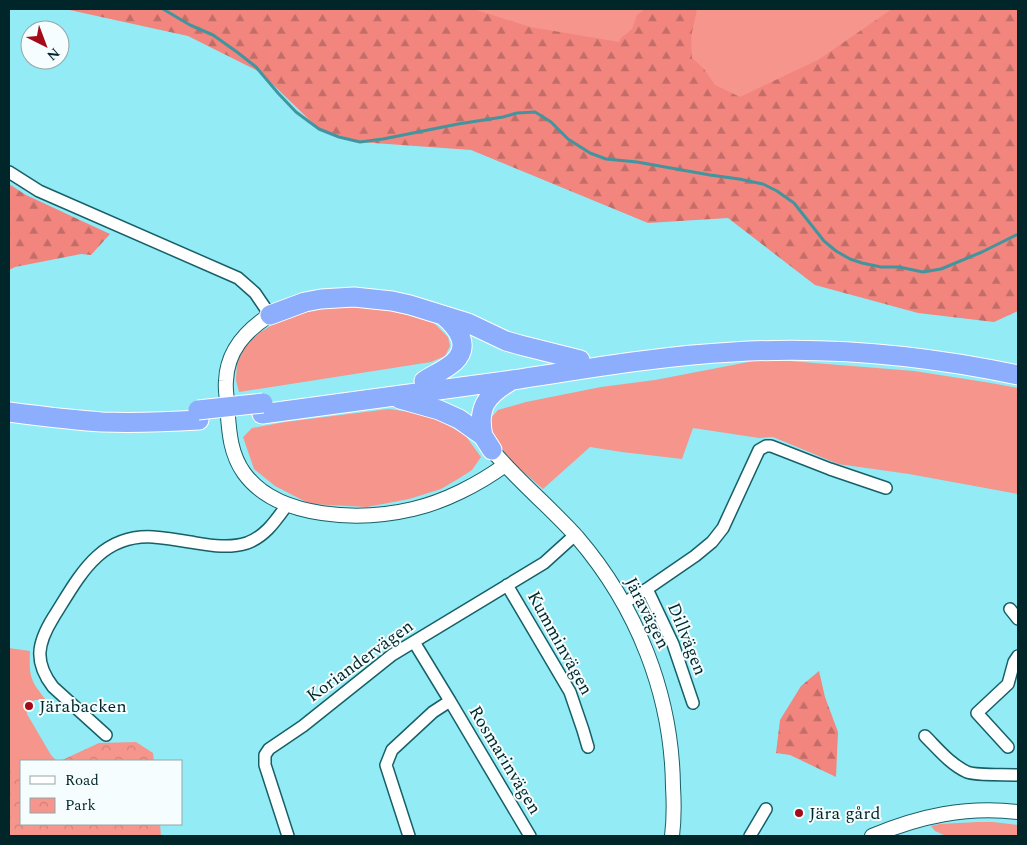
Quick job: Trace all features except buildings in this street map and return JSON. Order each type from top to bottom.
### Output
[{"type":"highway","points":[[270,315],[305,302],[336,297],[354,297],[392,302],[410,305],[468,323],[506,341],[580,360]]},
{"type":"highway","points":[[424,381],[454,362],[461,352],[461,337],[453,324],[444,316]]},
{"type":"highway","points":[[262,409],[424,381],[696,345],[746,341],[795,340],[873,343],[928,348],[985,357],[1018,365]]},
{"type":"highway","points":[[9,412],[73,420],[135,423],[392,396],[732,352],[795,350],[875,353],[921,358],[1018,375]]},
{"type":"highway","points":[[487,443],[480,418],[485,404],[496,390],[514,379]]},
{"type":"highway","points":[[392,396],[449,413],[466,423],[487,443]]},
{"type":"highway","points":[[9,402],[69,410],[198,415]]},
{"type":"street","points":[[9,172],[39,191],[238,278],[255,293],[270,315],[243,336],[235,347],[227,368],[225,383],[231,441],[238,463],[244,473],[262,490],[287,505],[313,512],[334,514],[362,516],[387,514],[414,509],[455,493],[489,476],[505,465]]},
{"type":"street","name":"Järavägen","points":[[487,443],[505,465],[575,535],[624,603],[656,674],[669,732],[673,774],[672,836]]},
{"type":"street","points":[[624,603],[695,556],[712,542],[723,528],[759,450],[763,448],[772,446],[830,469],[886,488]]},
{"type":"street","points":[[106,735],[53,687],[42,671],[40,660],[40,648],[45,632],[83,570],[109,547],[121,541],[136,538],[152,537],[217,546],[233,546],[247,542],[258,538],[266,531],[287,505]]},
{"type":"street","name":"Koriandervägen","points":[[288,836],[265,765],[264,755],[269,748],[303,726],[392,655],[544,563],[575,535]]},
{"type":"street","name":"Kumminvägen","points":[[507,585],[570,692],[588,747]]},
{"type":"street","name":"Dillvägen","points":[[647,589],[673,644],[693,703]]},
{"type":"street","points":[[1010,609],[1018,619]]},
{"type":"street","name":"Rosmarinvägen","points":[[414,642],[530,836]]},
{"type":"street","points":[[1008,747],[977,713],[1014,679],[1011,670],[1018,656]]},
{"type":"street","name":"Rosmarinvägen","points":[[409,836],[386,765],[392,750],[433,712],[450,701]]},
{"type":"street","points":[[925,736],[947,759],[968,772],[976,774],[1018,775]]},
{"type":"street","points":[[750,836],[766,809]]},
{"type":"street","points":[[872,836],[923,818],[963,811],[998,810],[1018,812]]},
{"type":"green space","points":[[65,9],[473,9],[530,27],[619,42],[632,29],[637,15],[645,9],[697,9],[691,37],[692,58],[704,69],[715,85],[740,97],[818,60],[892,9],[1018,9],[1018,311],[994,322],[918,313],[815,285],[728,218],[648,223],[471,150],[360,142],[319,129],[260,72],[188,36]]},
{"type":"green space","points":[[448,9],[932,9],[730,119]]},
{"type":"green space","points":[[9,184],[26,195],[110,234],[91,255],[81,254],[15,267],[9,270]]},
{"type":"green space","points":[[382,307],[433,322],[448,337],[450,346],[445,356],[431,362],[239,392],[236,380],[237,363],[246,345],[259,333],[282,319],[319,308]]},
{"type":"green space","points":[[764,359],[914,371],[1018,388],[1018,494],[909,474],[838,464],[773,437],[759,438],[693,428],[682,459],[590,447],[543,489],[512,462],[491,435],[490,419],[498,410],[526,402]]},
{"type":"green space","points":[[389,409],[430,415],[465,435],[481,457],[472,470],[441,489],[409,499],[367,507],[310,504],[275,486],[254,469],[243,437],[252,428]]},
{"type":"green space","points":[[9,648],[30,651],[30,673],[34,683],[46,700],[35,700],[27,704],[27,714],[51,755],[56,760],[20,760],[20,776],[9,779]]},
{"type":"green space","points":[[819,671],[825,697],[838,732],[836,777],[790,755],[776,753],[780,720],[801,686]]},
{"type":"green space","points":[[136,742],[153,753],[154,760],[62,760],[99,743]]},
{"type":"green space","points":[[9,756],[20,770],[20,825],[160,825],[161,836],[9,836]]},
{"type":"green space","points":[[978,822],[1018,825],[1018,836],[946,836],[935,831],[931,826],[940,824]]},
{"type":"waterway","points":[[163,9],[190,25],[213,35],[237,52],[256,67],[296,112],[319,129],[339,137],[360,142],[517,113],[535,112],[551,122],[568,139],[590,153],[606,159],[637,162],[763,184],[794,203],[824,241],[836,251],[862,263],[923,272],[941,269],[1018,234]]},
{"type":"place","name":"Järabacken","points":[[29,706]]},
{"type":"place","name":"Jära gård","points":[[799,813]]}]
